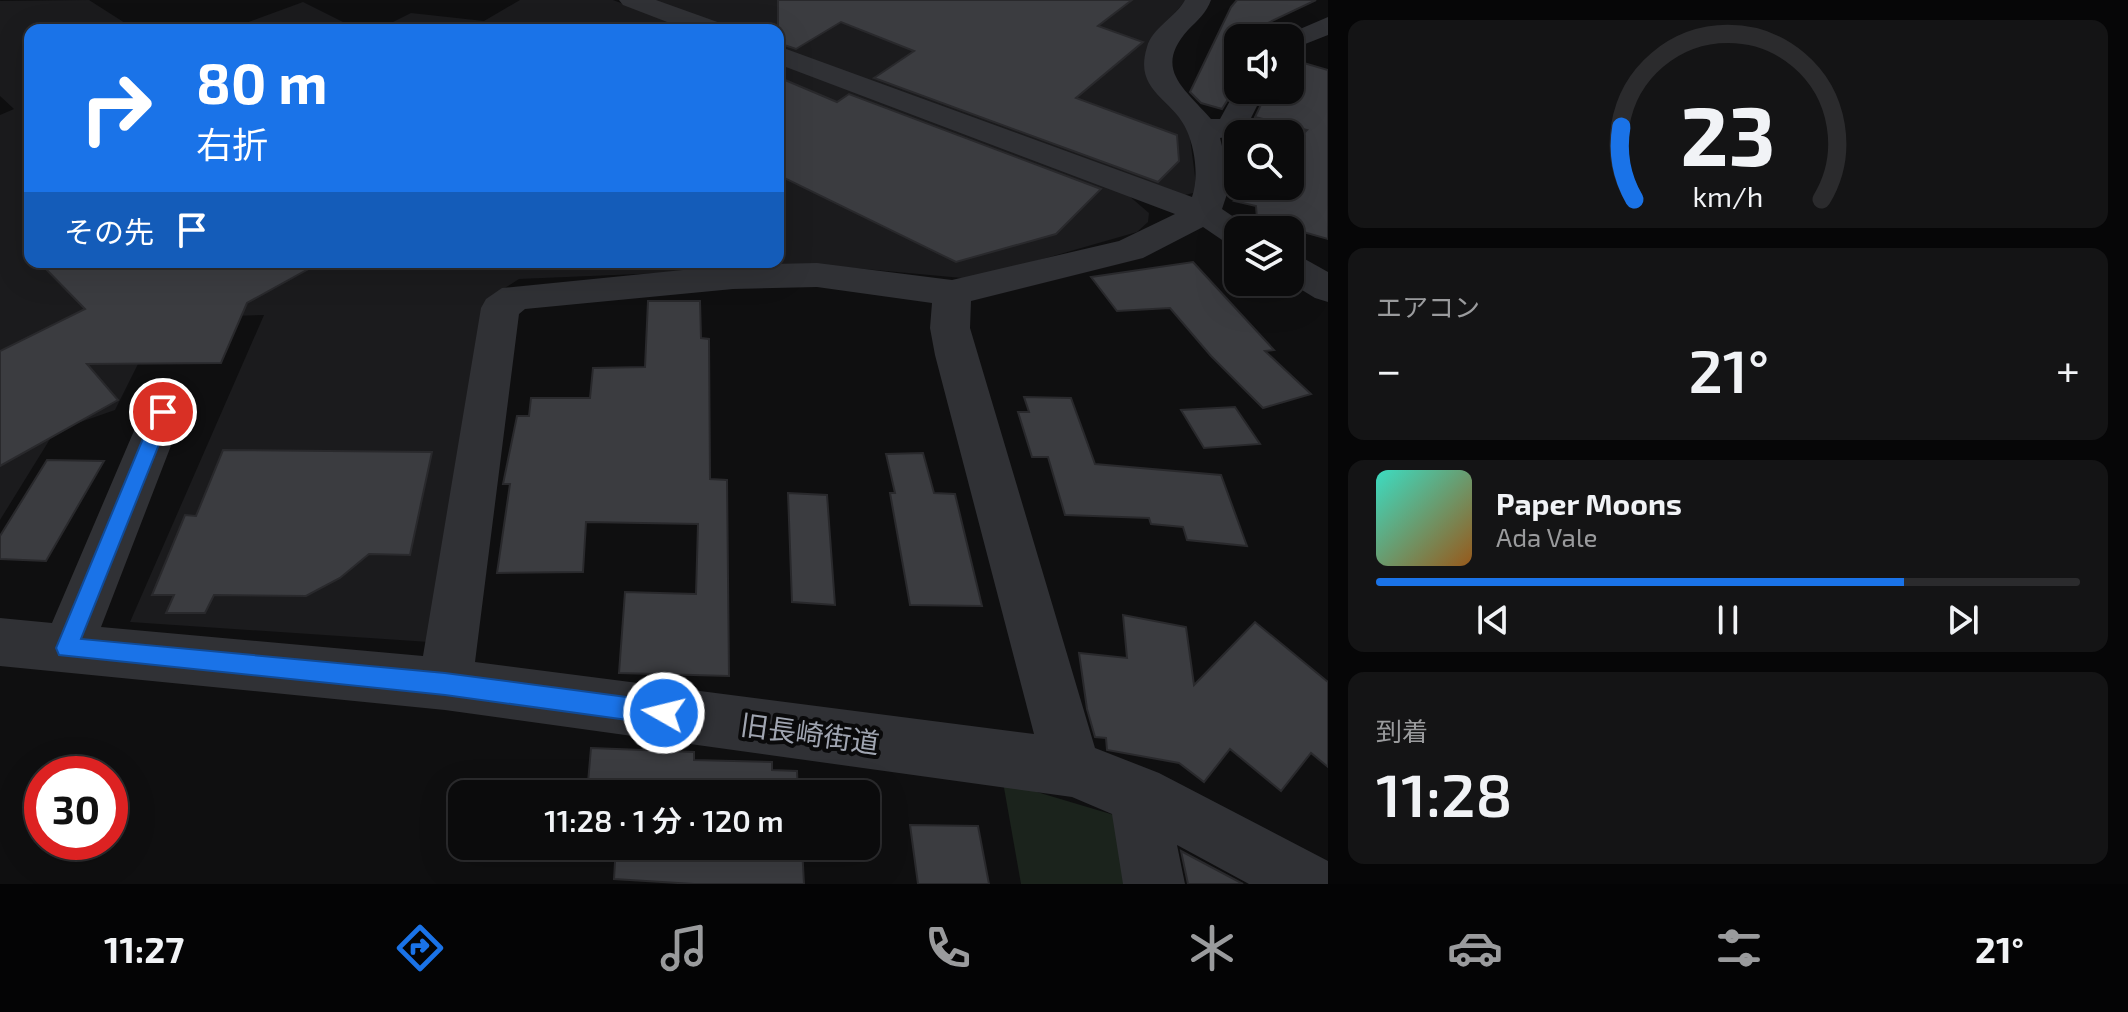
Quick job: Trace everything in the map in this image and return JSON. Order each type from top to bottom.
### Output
[{"type":"street","points":[[632,0],[697,24]]},
{"type":"street","points":[[1198,0],[1161,44],[1157,66],[1160,79],[1202,128],[1221,224]]},
{"type":"street","points":[[1304,36],[1328,25]]},
{"type":"street","points":[[784,56],[1221,224]]},
{"type":"street","points":[[1202,128],[1231,129],[1243,104]]},
{"type":"street","points":[[445,684],[500,308],[515,297],[733,277],[817,275],[952,293],[1130,250],[1221,224]]},
{"type":"street","points":[[1304,274],[1328,289]]},
{"type":"street","points":[[952,293],[950,328],[955,355],[1072,768]]},
{"type":"street","points":[[67,648],[163,412]]},
{"type":"street","name":"旧長崎街道","points":[[0,642],[445,684],[1072,768],[1138,794],[1238,843],[1308,884]]},
{"type":"street","points":[[1138,794],[1154,884]]},
{"type":"shaded area","points":[[89,0],[127,24],[24,24],[24,268],[784,268],[519,279],[492,296],[429,642],[130,622],[264,315],[161,318],[115,410],[55,431],[0,520],[0,115],[14,109],[0,96],[0,1]]},
{"type":"shaded area","points":[[520,0],[613,0],[676,24],[389,24],[411,13],[484,21]]},
{"type":"shaded area","points":[[652,0],[1186,0],[1156,35],[1173,109],[1189,130],[1197,192],[1181,196],[784,49],[784,24],[716,24]]},
{"type":"shaded area","points":[[303,2],[347,24],[243,24]]},
{"type":"shaded area","points":[[784,64],[1128,195],[1149,213],[1148,222],[1137,232],[973,279],[832,266],[784,268]]},
{"type":"shaded area","points":[[1003,782],[1114,815],[1129,884],[1021,884]]},
{"type":"building","points":[[778,0],[1132,0],[1098,26],[1143,42],[1076,98],[1177,135],[1179,161],[1158,182],[874,78],[914,51],[841,22],[796,49],[784,45],[784,24],[778,24]]},
{"type":"building","points":[[1237,0],[1316,0],[1266,24],[1224,24],[1225,104],[1222,109],[1201,103],[1190,92],[1231,7]]},
{"type":"building","points":[[1304,63],[1328,70],[1328,239],[1304,232],[1304,216],[1257,216],[1256,206],[1234,201],[1304,200],[1304,133],[1307,130],[1304,129],[1304,120],[1255,117],[1261,104],[1304,104]]},
{"type":"building","points":[[784,80],[837,102],[849,94],[1101,189],[1056,234],[956,262],[784,178]]},
{"type":"building","points":[[1193,262],[1274,350],[1265,351],[1311,394],[1263,408],[1211,356],[1170,308],[1117,311],[1091,277]]},
{"type":"building","points":[[45,268],[310,268],[247,303],[221,363],[87,364],[118,400],[0,466],[0,351],[85,309]]},
{"type":"building","points":[[648,301],[700,301],[701,338],[709,339],[710,479],[727,480],[729,676],[619,673],[625,592],[696,594],[698,524],[586,522],[583,572],[497,573],[510,484],[503,484],[517,416],[529,416],[531,398],[590,398],[593,368],[645,367]]},
{"type":"building","points":[[1024,397],[1071,398],[1095,464],[1221,475],[1247,546],[1187,540],[1183,527],[1151,524],[1149,518],[1065,515],[1048,457],[1032,457],[1018,412],[1029,412]]},
{"type":"building","points":[[1235,407],[1260,444],[1204,448],[1181,410]]},
{"type":"building","points":[[223,450],[432,452],[410,555],[369,554],[340,578],[306,596],[214,595],[205,613],[166,613],[174,595],[152,595],[185,515],[196,516]]},
{"type":"building","points":[[923,453],[934,493],[955,494],[982,606],[910,605],[890,493],[895,493],[886,454]]},
{"type":"building","points":[[47,460],[104,461],[46,561],[0,559],[0,536]]},
{"type":"building","points":[[788,493],[827,495],[835,605],[792,602]]},
{"type":"building","points":[[1123,615],[1186,627],[1194,685],[1255,622],[1328,682],[1328,767],[1311,753],[1281,791],[1230,749],[1204,782],[1179,763],[1107,750],[1106,738],[1095,737],[1087,709],[1079,653],[1127,658]]},
{"type":"building","points":[[591,748],[694,752],[694,760],[772,762],[772,770],[797,771],[797,780],[588,780]]},
{"type":"building","points":[[910,825],[978,826],[989,884],[918,884]]},
{"type":"building","points":[[1181,851],[1243,884],[1188,884]]},
{"type":"building","points":[[615,860],[803,860],[804,884],[694,884],[614,879]]},
{"type":"route","points":[[163,412],[67,648],[445,684],[664,713]]}]
